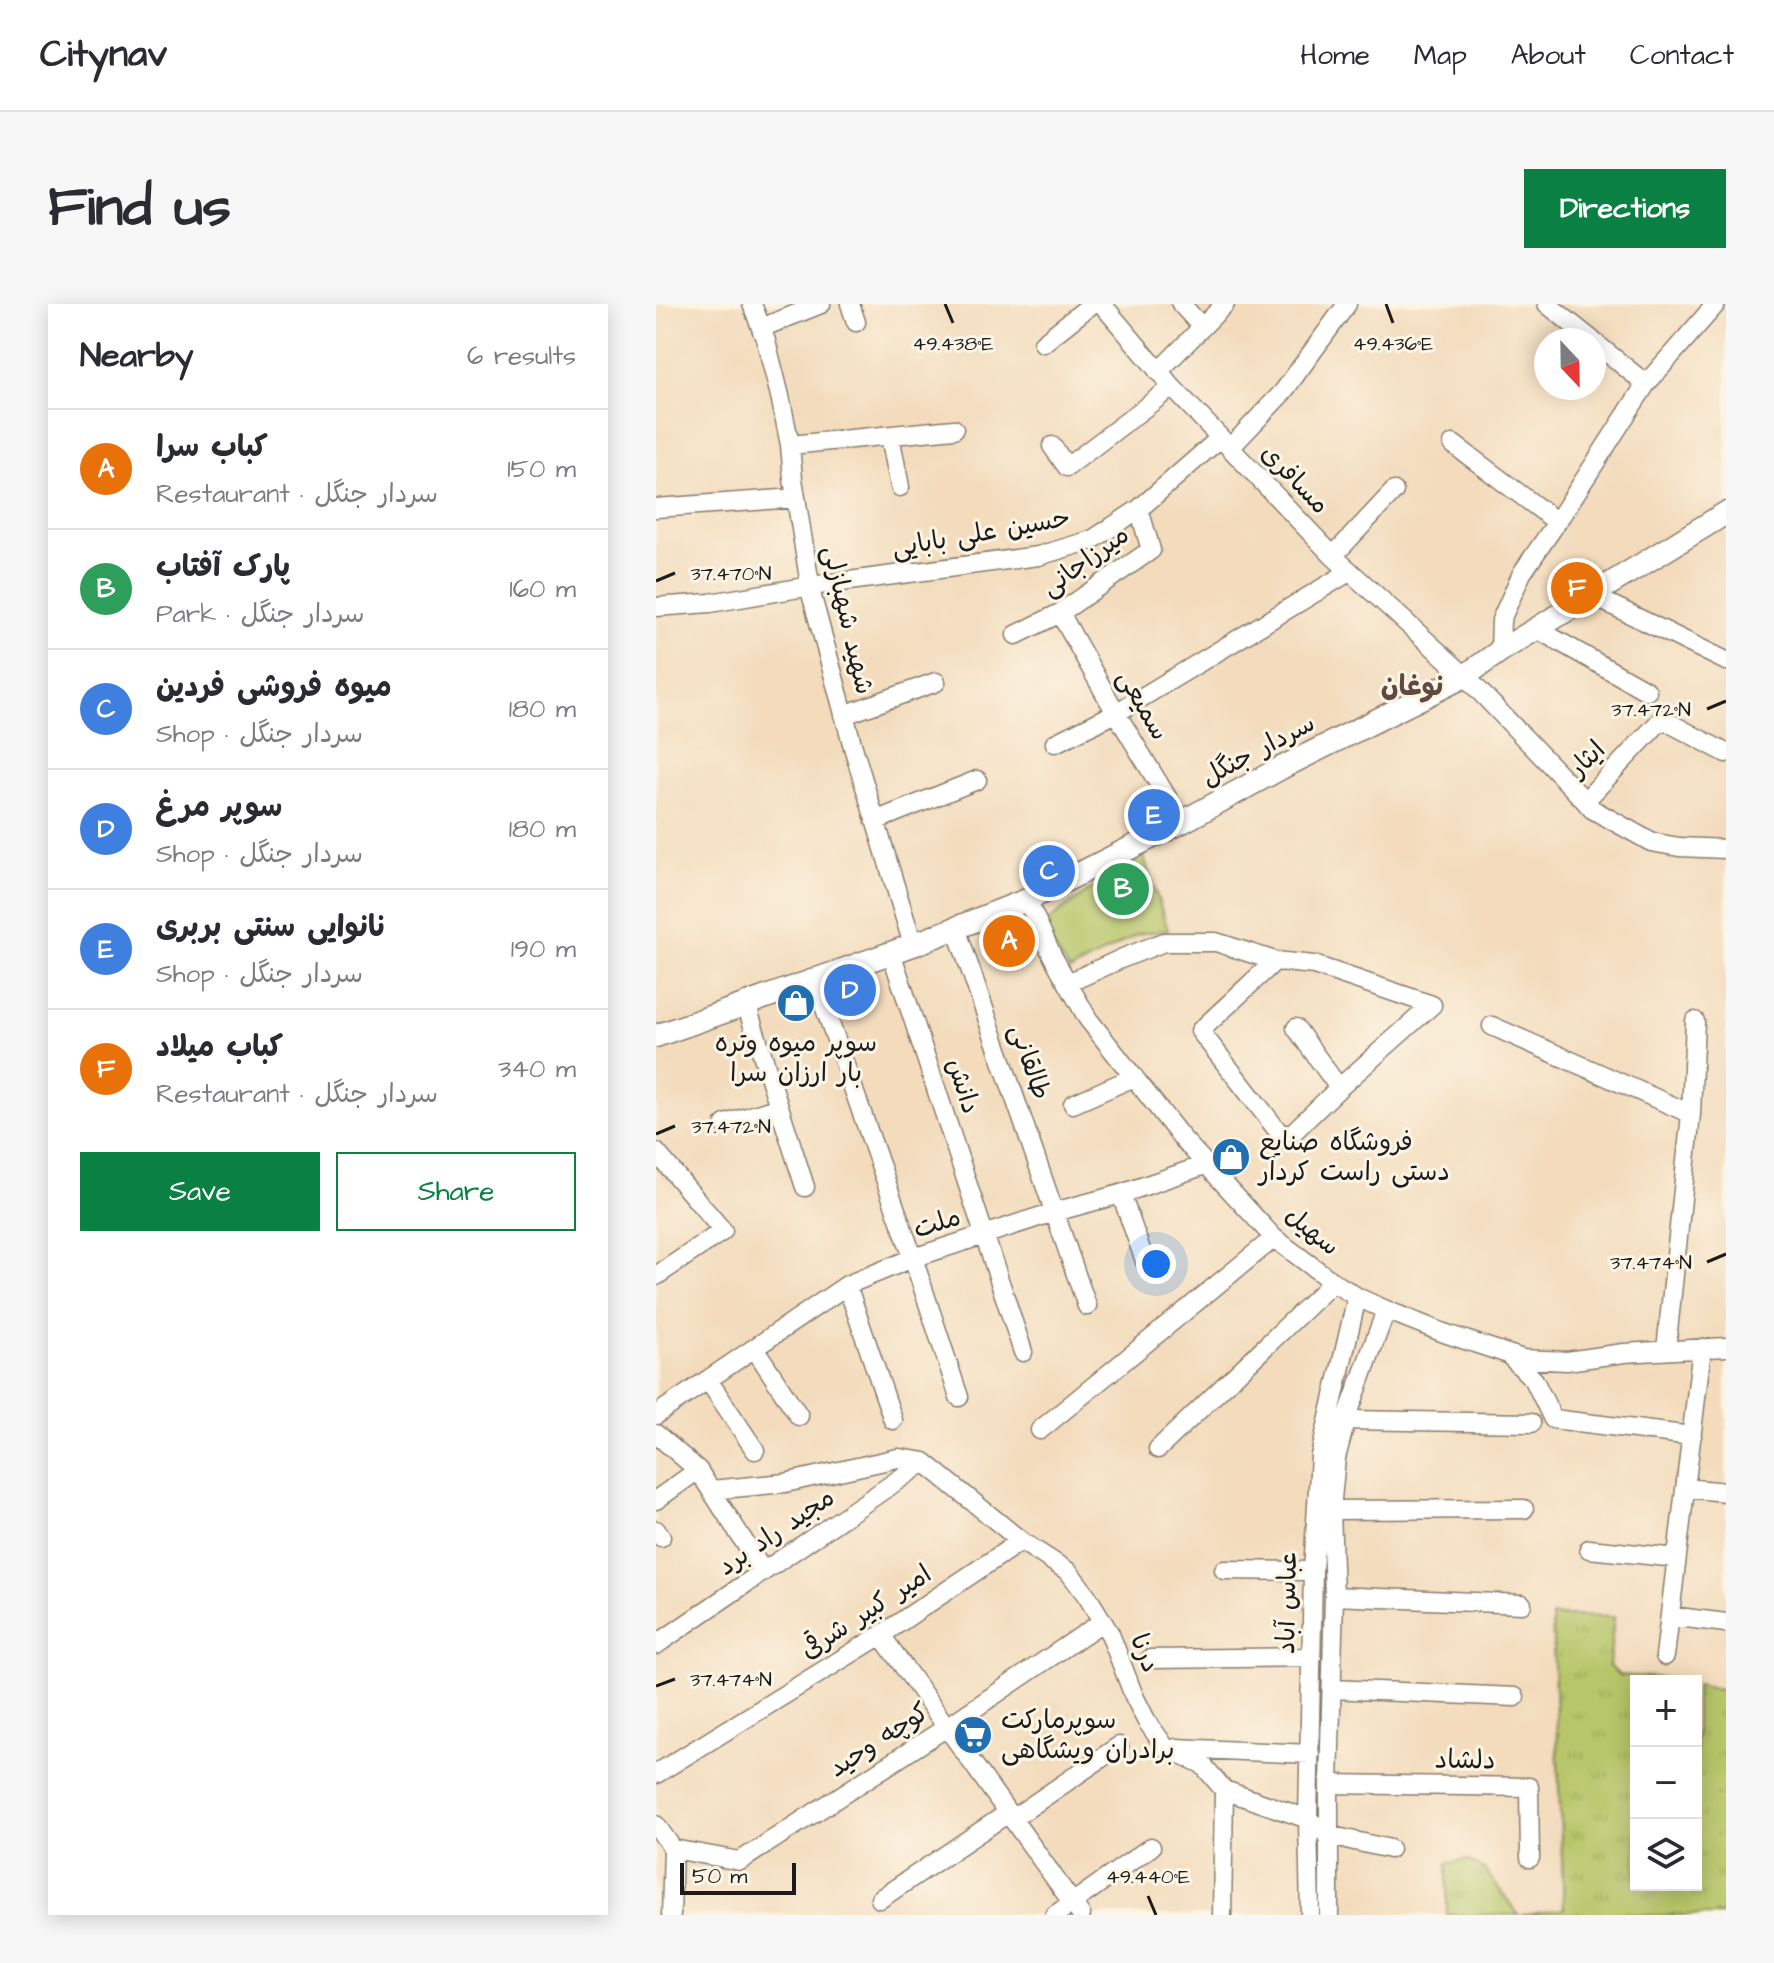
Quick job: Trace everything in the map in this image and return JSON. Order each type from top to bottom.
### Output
[{"type":"main road","name":"سردار جنگل","points":[[656,1036],[1027,900],[1465,676],[1500,651],[1726,513]]},
{"type":"street","name":"شهید شهبازلی","points":[[752,304],[777,382],[790,445],[811,586],[827,654],[875,821],[902,948]]},
{"type":"street","points":[[761,328],[821,304]]},
{"type":"street","points":[[1043,343],[1092,304]]},
{"type":"street","name":"مسافری","points":[[1102,304],[1158,372],[1333,556],[1465,676]]},
{"type":"street","points":[[1181,304],[1202,327]]},
{"type":"street","points":[[1158,372],[1225,304]]},
{"type":"street","name":"حسین علی بابایی","points":[[656,607],[710,603],[811,586],[1038,556],[1092,540],[1139,509],[1225,443],[1283,392],[1347,304]]},
{"type":"street","points":[[1547,304],[1577,328]]},
{"type":"street","points":[[1500,651],[1501,620],[1522,573],[1646,384],[1716,304]]},
{"type":"street","points":[[1606,352],[1646,384]]},
{"type":"street","points":[[1052,446],[1067,467],[1172,387]]},
{"type":"street","points":[[790,445],[954,429]]},
{"type":"street","points":[[890,436],[900,487]]},
{"type":"street","points":[[1453,444],[1557,522]]},
{"type":"street","points":[[1333,556],[1394,491]]},
{"type":"street","points":[[656,508],[796,498]]},
{"type":"street","name":"میرزاجانی","points":[[1016,635],[1060,613],[1151,550],[1139,509]]},
{"type":"street","points":[[1055,743],[1116,713],[1349,572]]},
{"type":"street","points":[[1593,596],[1726,661]]},
{"type":"street","name":"سمیعی","points":[[1060,613],[1182,822]]},
{"type":"street","points":[[1537,629],[1647,691]]},
{"type":"street","name":"ایثار","points":[[1465,676],[1585,801],[1662,719],[1726,753]]},
{"type":"street","points":[[844,715],[936,682]]},
{"type":"street","points":[[875,821],[977,780]]},
{"type":"street","points":[[1585,801],[1592,809],[1651,842],[1726,849]]},
{"type":"street","name":"سهیل","points":[[1027,900],[1088,1019],[1134,1077],[1205,1165],[1274,1238],[1333,1282],[1386,1310],[1523,1359],[1567,1361],[1624,1353],[1726,1347]]},
{"type":"street","name":"طالقانی","points":[[956,928],[1087,1306]]},
{"type":"street","points":[[1068,983],[1164,942],[1216,942],[1275,961],[1314,965],[1432,1005],[1285,1140],[1200,1031],[1275,961]]},
{"type":"street","name":"دانش","points":[[902,948],[984,1236],[1023,1352]]},
{"type":"street","points":[[815,980],[959,1397]]},
{"type":"street","points":[[746,1004],[805,1187]]},
{"type":"street","points":[[1666,1350],[1691,1114],[1695,1021]]},
{"type":"street","points":[[1492,1026],[1691,1114]]},
{"type":"street","points":[[1296,1028],[1339,1088]]},
{"type":"street","points":[[1073,1104],[1134,1077]]},
{"type":"street","points":[[725,1124],[779,1107]]},
{"type":"street","points":[[656,1152],[723,1231],[656,1276]]},
{"type":"street","name":"ملت","points":[[656,1415],[847,1285],[913,1258],[1205,1165]]},
{"type":"street","points":[[1121,1194],[1146,1264]]},
{"type":"street","points":[[1040,1430],[1274,1238]]},
{"type":"street","points":[[1158,1449],[1333,1282]]},
{"type":"street","points":[[847,1285],[893,1420]]},
{"type":"street","name":"عباس آباد","points":[[1310,1915],[1308,1819],[1313,1571],[1320,1456],[1357,1297]]},
{"type":"street","name":"عباس آباد","points":[[1329,1915],[1334,1596],[1331,1510],[1336,1458],[1346,1420],[1386,1310]]},
{"type":"street","points":[[1665,1656],[1702,1348]]},
{"type":"street","points":[[755,1349],[799,1416]]},
{"type":"street","points":[[1510,1356],[1534,1380],[1553,1419],[1692,1436]]},
{"type":"street","points":[[708,1380],[755,1450]]},
{"type":"street","points":[[1346,1420],[1531,1423]]},
{"type":"street","points":[[656,1434],[698,1470],[763,1571]]},
{"type":"street","points":[[711,1490],[785,1483],[898,1458],[924,1462]]},
{"type":"street","name":"درنا","points":[[924,1462],[1021,1541],[1069,1572],[1110,1634],[1134,1696],[1165,1747]]},
{"type":"street","name":"مجید راد برد","points":[[656,1645],[924,1462]]},
{"type":"street","points":[[656,1500],[698,1470]]},
{"type":"street","points":[[1685,1488],[1726,1492]]},
{"type":"street","points":[[1331,1510],[1524,1509]]},
{"type":"street","name":"امیر کبیر شرقی","points":[[656,1774],[881,1635],[1021,1541]]},
{"type":"street","points":[[1589,1549],[1677,1558]]},
{"type":"street","points":[[1224,1570],[1313,1571]]},
{"type":"street","points":[[1334,1596],[1522,1604]]},
{"type":"street","points":[[1670,1616],[1726,1623]]},
{"type":"street","name":"کوچه وحید","points":[[673,1849],[740,1861],[1102,1622]]},
{"type":"street","points":[[881,1635],[1077,1909]]},
{"type":"street","points":[[1150,1659],[1312,1657]]},
{"type":"street","points":[[1332,1689],[1515,1697]]},
{"type":"street","points":[[880,1899],[1119,1746]]},
{"type":"street","points":[[1165,1747],[1310,1754]]},
{"type":"street","points":[[1165,1747],[1202,1764],[1224,1790],[1308,1819],[1328,1835],[1390,1849]]},
{"type":"street","name":"دلشاد","points":[[1329,1784],[1529,1787],[1530,1858]]},
{"type":"street","points":[[1222,1915],[1224,1790]]},
{"type":"street","points":[[656,1825],[673,1849],[671,1915]]},
{"type":"street","points":[[1055,1915],[1077,1909],[1151,1847]]},
{"type":"street","points":[[656,1892],[672,1880]]},
{"type":"green space","points":[[1142,851],[1168,930],[1138,934],[1070,971],[1040,927]]},
{"type":"green space","points":[[1552,1616],[1614,1617],[1609,1666],[1619,1675],[1630,1676],[1630,1891],[1702,1891],[1702,1686],[1726,1691],[1726,1915],[1522,1915],[1564,1909]]},
{"type":"green space","points":[[1467,1860],[1485,1870],[1519,1915],[1447,1915],[1447,1863]]},
{"type":"place","name":"کباب میلاد","points":[[1577,588]]},
{"type":"place","name":"نانوایی سنتی بربری","points":[[1154,815]]},
{"type":"place","name":"میوه فروشی فردین","points":[[1049,871]]},
{"type":"place","name":"پارک آفتاب","points":[[1123,889]]},
{"type":"place","name":"کباب سرا","points":[[1009,941]]},
{"type":"place","name":"سوپر مرغ","points":[[850,990]]},
{"type":"place","name":"سوپر میوه وتره بار ارزان سرا","points":[[796,1003]]},
{"type":"place","name":"فروشگاه صنایع دستی راست کردار","points":[[1231,1157]]},
{"type":"place","name":"سوپرمارکت برادران ویشگاهی","points":[[973,1735]]},
{"type":"district","name":"نوغان","points":[[1412,686]]}]
